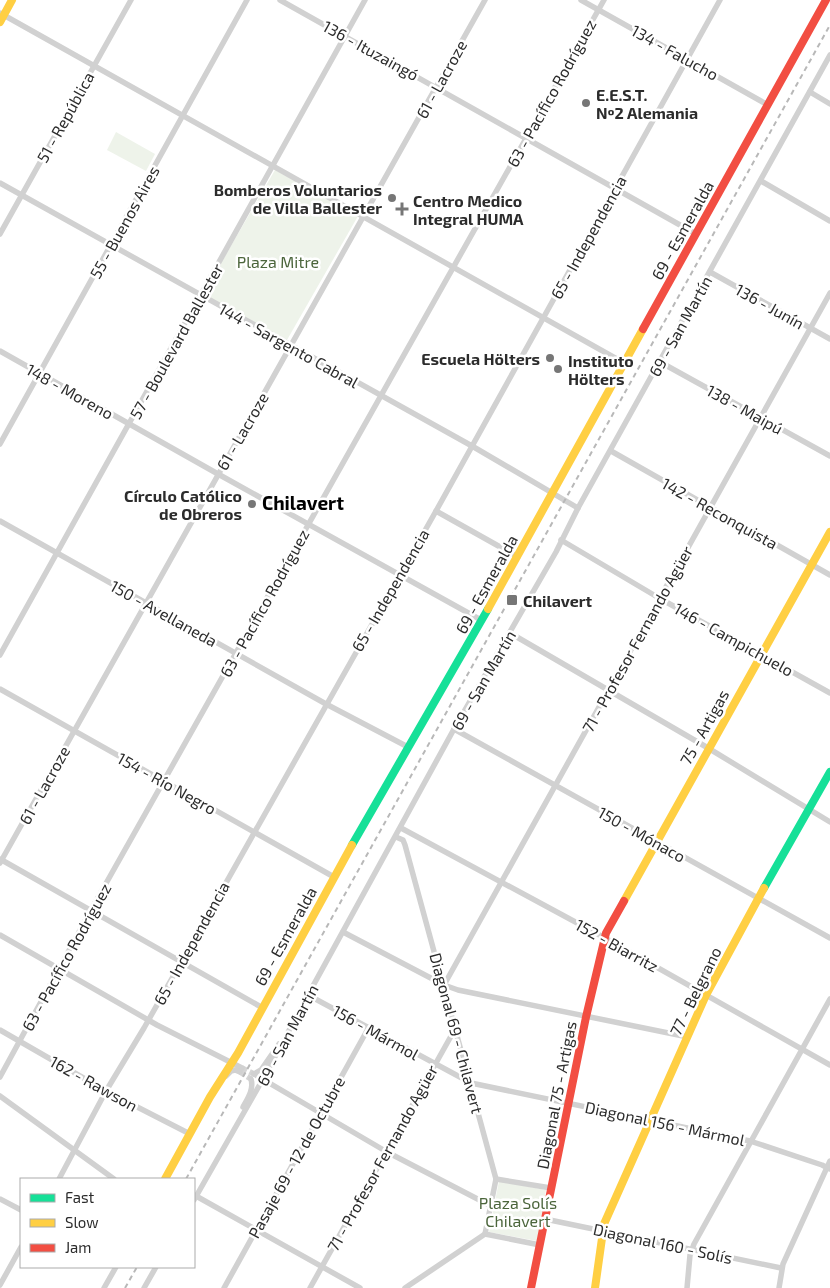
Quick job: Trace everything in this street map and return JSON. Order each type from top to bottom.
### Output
[{"type":"street","points":[[12,0],[1,17],[94,66],[624,363]]},
{"type":"street","name":"51 - República","points":[[0,234],[131,0]]},
{"type":"street","name":"55 - Buenos Aires","points":[[0,444],[247,0]]},
{"type":"street","name":"136 - Ituzaingó","points":[[280,0],[696,234]]},
{"type":"street","name":"57 - Boulevard Ballester","points":[[0,655],[365,0]]},
{"type":"street","name":"61 - Lacroze","points":[[1,861],[485,0]]},
{"type":"street","name":"134 - Falucho","points":[[581,0],[768,105]]},
{"type":"street","name":"63 - Pacífico Rodríguez","points":[[0,1077],[91,910],[604,0]]},
{"type":"street","name":"65 - Independencia","points":[[60,1178],[106,1091],[436,511],[720,0]]},
{"type":"street","name":"69 - Esmeralda","points":[[166,1178],[210,1097],[238,1053],[334,877],[518,557],[552,492],[826,0]]},
{"type":"street","name":"69 - San Martín","points":[[195,1198],[264,1079],[454,729],[510,633],[830,55]]},
{"type":"street","points":[[810,92],[830,104]]},
{"type":"street","points":[[761,182],[830,221]]},
{"type":"street","name":"144 - Sargento Cabral","points":[[0,183],[472,446],[578,508]]},
{"type":"street","name":"136 - Junín","points":[[710,272],[830,339]]},
{"type":"street","name":"71 - Profesor Fernando Agüer","points":[[444,985],[830,293]]},
{"type":"street","name":"148 - Moreno","points":[[0,351],[481,620]]},
{"type":"street","name":"138 - Maipú","points":[[660,362],[830,456]]},
{"type":"street","name":"142 - Reconquista","points":[[611,451],[830,575]]},
{"type":"street","points":[[436,511],[518,557]]},
{"type":"street","name":"150 - Avellaneda","points":[[0,521],[237,652],[326,704],[408,747]]},
{"type":"street","name":"75 - Artigas","points":[[605,938],[708,748],[830,532]]},
{"type":"street","name":"146 - Campichuelo","points":[[561,540],[659,598],[830,693]]},
{"type":"street","points":[[510,633],[708,748],[830,822]]},
{"type":"street","name":"154 - Río Negro","points":[[0,689],[334,877]]},
{"type":"street","name":"150 - Mónaco","points":[[454,729],[830,938]]},
{"type":"street","name":"77 - Belgrano","points":[[595,1288],[602,1230],[706,995],[758,898],[830,772]]},
{"type":"street","name":"152 - Biarritz","points":[[401,828],[605,938],[830,1065]]},
{"type":"street","name":"Diagonal 69 - Chilavert","points":[[396,837],[403,840],[405,844],[496,1179],[485,1234]]},
{"type":"street","points":[[1,861],[262,1007]]},
{"type":"street","points":[[343,932],[444,985],[458,990],[688,1037]]},
{"type":"street","points":[[0,935],[148,1020],[231,1062],[241,1070],[231,1071],[217,1092],[210,1097]]},
{"type":"street","name":"Diagonal 75 - Artigas","points":[[531,1288],[586,1017],[605,938]]},
{"type":"street","name":"156 - Mármol","points":[[308,995],[471,1083]]},
{"type":"street","points":[[687,1288],[692,1249],[750,1141],[830,1000]]},
{"type":"street","name":"Pasaje 69 - 12 de Octubre","points":[[224,1288],[369,1027]]},
{"type":"street","name":"162 - Rawson","points":[[0,1030],[106,1091],[190,1134]]},
{"type":"street","name":"71 - Profesor Fernando Agüer","points":[[310,1288],[455,1030]]},
{"type":"street","points":[[253,1076],[261,1070],[276,1046],[283,1042]]},
{"type":"street","points":[[253,1076],[264,1079],[387,1152],[480,1202],[491,1206]]},
{"type":"street","points":[[241,1118],[253,1084],[253,1076]]},
{"type":"street","name":"Diagonal 156 - Mármol","points":[[471,1083],[750,1141],[829,1166]]},
{"type":"street","points":[[0,1096],[113,1178]]},
{"type":"street","points":[[779,1288],[781,1268],[829,1166]]},
{"type":"street","points":[[496,1179],[551,1188]]},
{"type":"street","points":[[195,1198],[256,1229],[360,1288]]},
{"type":"street","points":[[0,1199],[20,1209]]},
{"type":"street","name":"Diagonal 160 - Solís","points":[[545,1219],[781,1268]]},
{"type":"street","points":[[405,1288],[485,1234],[540,1245]]},
{"type":"street","points":[[0,1285],[20,1249]]},
{"type":"street","points":[[104,1288],[115,1268]]},
{"type":"street","points":[[144,1288],[155,1268]]},
{"type":"green space","points":[[116,132],[155,154],[146,171],[107,150]]},
{"type":"green space","name":"Plaza Mitre","points":[[275,170],[358,216],[287,340],[203,294]]},
{"type":"green space","name":"Plaza Solís Chilavert","points":[[499,1181],[546,1190],[537,1241],[489,1232]]},
{"type":"tunnel","points":[[242,1068],[254,1074]]},
{"type":"tunnel","points":[[240,1072],[251,1079]]},
{"type":"railway","points":[[187,1178],[830,25]]},
{"type":"railway","points":[[125,1288],[136,1268]]},
{"type":"traffic: fast","points":[[352,845],[488,609]]},
{"type":"traffic: fast","points":[[764,888],[830,772]]},
{"type":"traffic: slow","points":[[0,22],[12,0]]},
{"type":"traffic: slow","points":[[488,609],[643,329]]},
{"type":"traffic: slow","points":[[624,901],[830,532]]},
{"type":"traffic: slow","points":[[166,1178],[210,1097],[238,1053],[352,845]]},
{"type":"traffic: slow","points":[[595,1288],[604,1224],[706,995],[764,888]]},
{"type":"traffic: jam","points":[[643,329],[826,0]]},
{"type":"traffic: jam","points":[[531,1288],[586,1017],[606,933],[624,901]]},
{"type":"place","name":"E.E.S.T. Nº2 Alemania","points":[[586,103]]},
{"type":"place","name":"Bomberos Voluntarios de Villa Ballester","points":[[392,198]]},
{"type":"place","name":"Centro Medico Integral HUMA","points":[[402,209]]},
{"type":"place","name":"Escuela Hölters","points":[[550,358]]},
{"type":"place","name":"Instituto Hölters","points":[[558,369]]},
{"type":"place","name":"Círculo Católico de Obreros","points":[[252,504]]},
{"type":"place","name":"Chilavert","points":[[512,600]]},
{"type":"district","name":"Chilavert","points":[[303,502]]}]
